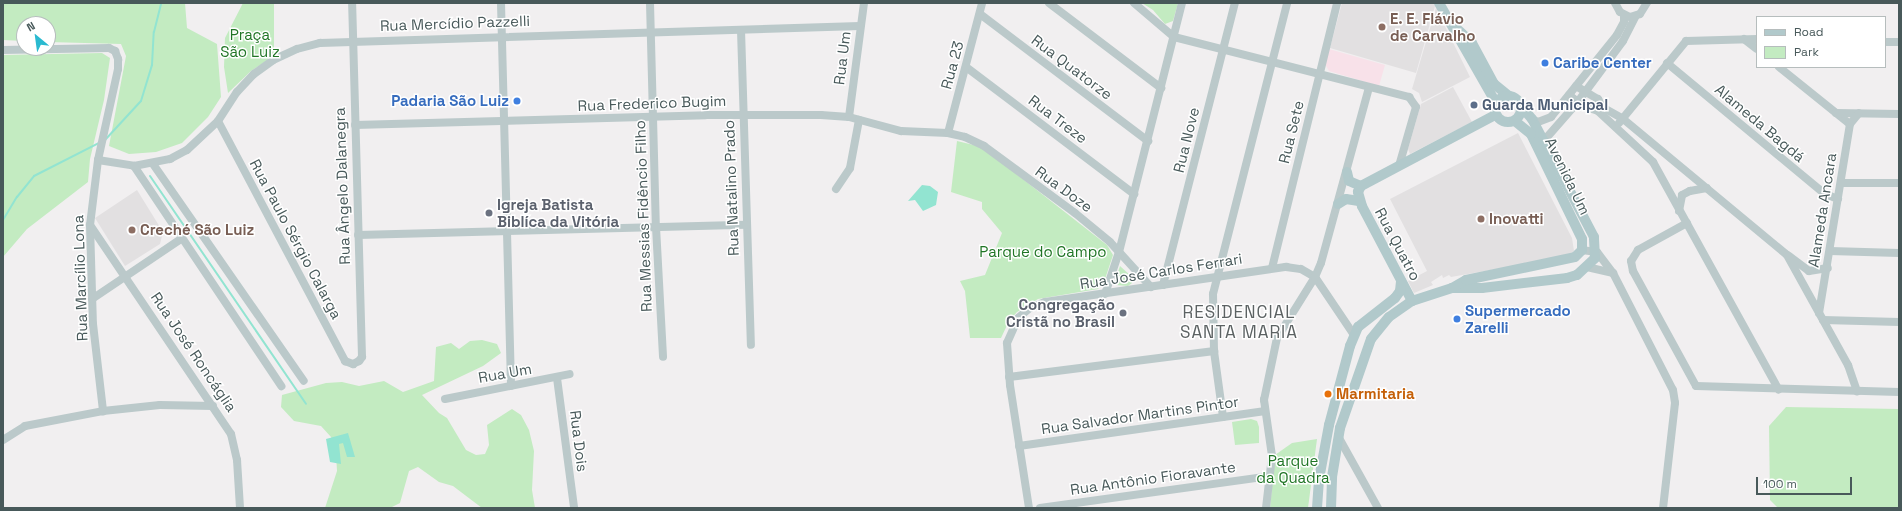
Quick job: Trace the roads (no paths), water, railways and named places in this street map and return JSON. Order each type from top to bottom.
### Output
[{"type":"main road","points":[[1439,3],[1496,103],[1495,115]]},
{"type":"main road","points":[[1448,20],[1472,43],[1494,84],[1509,96],[1515,98],[1532,119],[1541,144],[1594,237],[1597,252],[1593,263],[1587,268],[1567,278],[1482,288],[1452,288]]},
{"type":"main road","points":[[1496,103],[1499,99],[1509,96]]},
{"type":"main road","points":[[1495,115],[1506,123],[1515,121],[1520,114],[1521,106]]},
{"type":"main road","points":[[1361,186],[1495,115]]},
{"type":"main road","name":"Avenida Um","points":[[1515,121],[1541,144],[1582,239],[1582,250]]},
{"type":"main road","points":[[1347,172],[1349,181],[1361,186]]},
{"type":"main road","points":[[1338,204],[1346,199],[1359,200],[1361,186]]},
{"type":"main road","name":"Rua Quatro","points":[[1359,200],[1412,301]]},
{"type":"main road","points":[[1331,508],[1332,477],[1339,438],[1366,352],[1379,328],[1412,301],[1452,288],[1466,280],[1575,257],[1582,250]]},
{"type":"main road","points":[[1317,508],[1318,484],[1329,425],[1354,335],[1365,319],[1395,298],[1400,292],[1401,282]]},
{"type":"main road","points":[[1354,335],[1366,352]]},
{"type":"street","name":"Rua Ângelo Dalanegra","points":[[352,3],[362,357],[353,364]]},
{"type":"street","points":[[501,3],[511,386]]},
{"type":"street","name":"Rua Messias Fidêncio Filho","points":[[650,3],[656,226],[663,357]]},
{"type":"street","name":"Rua Um","points":[[849,117],[864,3]]},
{"type":"street","name":"Rua 23","points":[[948,133],[982,3]]},
{"type":"street","points":[[1049,3],[1161,88]]},
{"type":"street","points":[[1134,3],[1174,36],[1272,63],[1409,97],[1414,101],[1416,107],[1398,166]]},
{"type":"street","points":[[1105,294],[1115,267],[1126,227],[1182,3]]},
{"type":"street","name":"Rua Nove","points":[[1163,285],[1235,3]]},
{"type":"street","points":[[1223,417],[1214,351],[1212,304],[1217,277],[1287,3]]},
{"type":"street","name":"Rua Sete","points":[[1272,268],[1337,3]]},
{"type":"street","points":[[1532,119],[1538,122],[1551,117],[1610,44],[1622,27],[1624,15],[1615,3]]},
{"type":"street","points":[[1541,144],[1577,103],[1617,49],[1633,26],[1636,16],[1644,10],[1647,3]]},
{"type":"street","name":"Rua Quatorze","points":[[980,14],[1148,141]]},
{"type":"street","points":[[1624,15],[1636,16]]},
{"type":"street","name":"Rua Mercídio Pazzelli","points":[[98,160],[134,166],[153,164],[187,150],[218,121],[237,92],[254,74],[273,60],[297,48],[320,43],[352,40],[860,26]]},
{"type":"street","name":"Rua Natalino Prado","points":[[741,30],[751,345]]},
{"type":"street","points":[[1744,39],[1756,48]]},
{"type":"street","points":[[1616,126],[1686,41],[1756,39]]},
{"type":"street","points":[[1886,42],[1899,42]]},
{"type":"street","points":[[1610,44],[1617,49]]},
{"type":"street","name":"Rua Marcílio Lona","points":[[3,50],[102,48],[115,51],[118,69],[98,160],[90,225],[92,299],[103,411]]},
{"type":"street","name":"Alameda Bagdá","points":[[1667,64],[1825,194],[1838,199]]},
{"type":"street","name":"Rua Treze","points":[[966,67],[1134,194]]},
{"type":"street","points":[[1780,68],[1850,124],[1859,113]]},
{"type":"street","points":[[1576,86],[1598,99],[1600,109],[1653,162],[1779,390]]},
{"type":"street","points":[[1266,508],[1272,456],[1264,411],[1264,400],[1277,338],[1315,277],[1338,204],[1369,88]]},
{"type":"street","points":[[1569,95],[1577,103],[1600,109],[1622,118],[1787,255],[1809,271],[1828,268]]},
{"type":"street","points":[[1836,113],[1899,114]]},
{"type":"street","name":"Rua Frederico Bugim","points":[[355,126],[743,115],[849,117],[901,131],[948,133]]},
{"type":"street","points":[[836,189],[850,168],[859,120]]},
{"type":"street","name":"Rua Paulo Sérgio Calarga","points":[[218,121],[345,361],[353,364]]},
{"type":"street","name":"Alameda Ancara","points":[[1821,317],[1850,124]]},
{"type":"street","name":"Rua Doze","points":[[948,133],[965,137],[984,146],[1106,238],[1132,269],[1151,287]]},
{"type":"street","points":[[153,164],[304,381]]},
{"type":"street","points":[[134,166],[181,239],[281,386]]},
{"type":"street","points":[[1685,171],[1690,179],[1690,191]]},
{"type":"street","points":[[1841,183],[1899,183]]},
{"type":"street","points":[[1679,211],[1682,196],[1690,191],[1707,188]]},
{"type":"street","points":[[1668,189],[1682,196]]},
{"type":"street","points":[[1687,223],[1638,250],[1631,261],[1633,270],[1696,386],[1703,388],[1899,392]]},
{"type":"street","name":"Rua José Roncáglia","points":[[90,225],[213,406],[235,446],[240,508]]},
{"type":"street","points":[[358,234],[746,225]]},
{"type":"street","points":[[1106,238],[1113,238],[1126,227]]},
{"type":"street","points":[[92,299],[181,239]]},
{"type":"street","points":[[1582,250],[1597,252],[1613,273],[1675,396],[1663,508]]},
{"type":"street","points":[[1830,251],[1899,253]]},
{"type":"street","points":[[1787,255],[1848,365],[1857,391]]},
{"type":"street","points":[[1111,278],[1114,286],[1124,291],[1136,281],[1132,269],[1123,263],[1115,267]]},
{"type":"street","name":"Rua José Carlos Ferrari","points":[[1029,508],[1009,381],[1006,343],[1018,318],[1030,308],[1045,302],[1272,268],[1301,269],[1315,277]]},
{"type":"street","points":[[1587,268],[1613,273]]},
{"type":"street","points":[[1315,277],[1354,335]]},
{"type":"street","points":[[1821,317],[1899,322]]},
{"type":"street","points":[[1009,381],[1022,377],[1214,351]]},
{"type":"street","name":"Rua Um","points":[[445,399],[557,378],[570,374]]},
{"type":"street","name":"Rua Dois","points":[[557,378],[574,508]]},
{"type":"street","points":[[3,440],[25,426],[103,411],[160,405],[213,406]]},
{"type":"street","name":"Rua Salvador Martins Pintor","points":[[1019,446],[1264,411]]},
{"type":"street","points":[[1339,438],[1378,508]]},
{"type":"street","name":"Rua Antônio Fioravante","points":[[1040,508],[1270,476]]},
{"type":"waterway","points":[[105,140],[141,101],[152,65],[154,32],[161,3]]},
{"type":"waterway","points":[[3,220],[17,197],[34,176],[99,143]]},
{"type":"waterway","points":[[150,176],[306,404]]},
{"type":"place","name":"E. E. Flávio de Carvalho","points":[[1382,27]]},
{"type":"place","name":"Caribe Center","points":[[1545,63]]},
{"type":"place","name":"Padaria São Luiz","points":[[517,101]]},
{"type":"place","name":"Guarda Municipal","points":[[1474,105]]},
{"type":"place","name":"Igreja Batista Biblíca da Vitória","points":[[489,213]]},
{"type":"place","name":"Inovatti","points":[[1481,219]]},
{"type":"place","name":"Creché São Luiz","points":[[132,230]]},
{"type":"place","name":"Congregação Cristã no Brasil","points":[[1123,313]]},
{"type":"place","name":"Supermercado Zarelli","points":[[1457,319]]},
{"type":"place","name":"Marmitaria","points":[[1328,394]]},
{"type":"district","name":"RESIDENCIAL SANTA MARIA","points":[[1239,323]]},
{"type":"park label","name":"Praça São Luiz","points":[[250,42]]},
{"type":"park label","name":"Parque do Campo","points":[[1043,252]]},
{"type":"park label","name":"Parque da Quadra","points":[[1293,468]]}]
